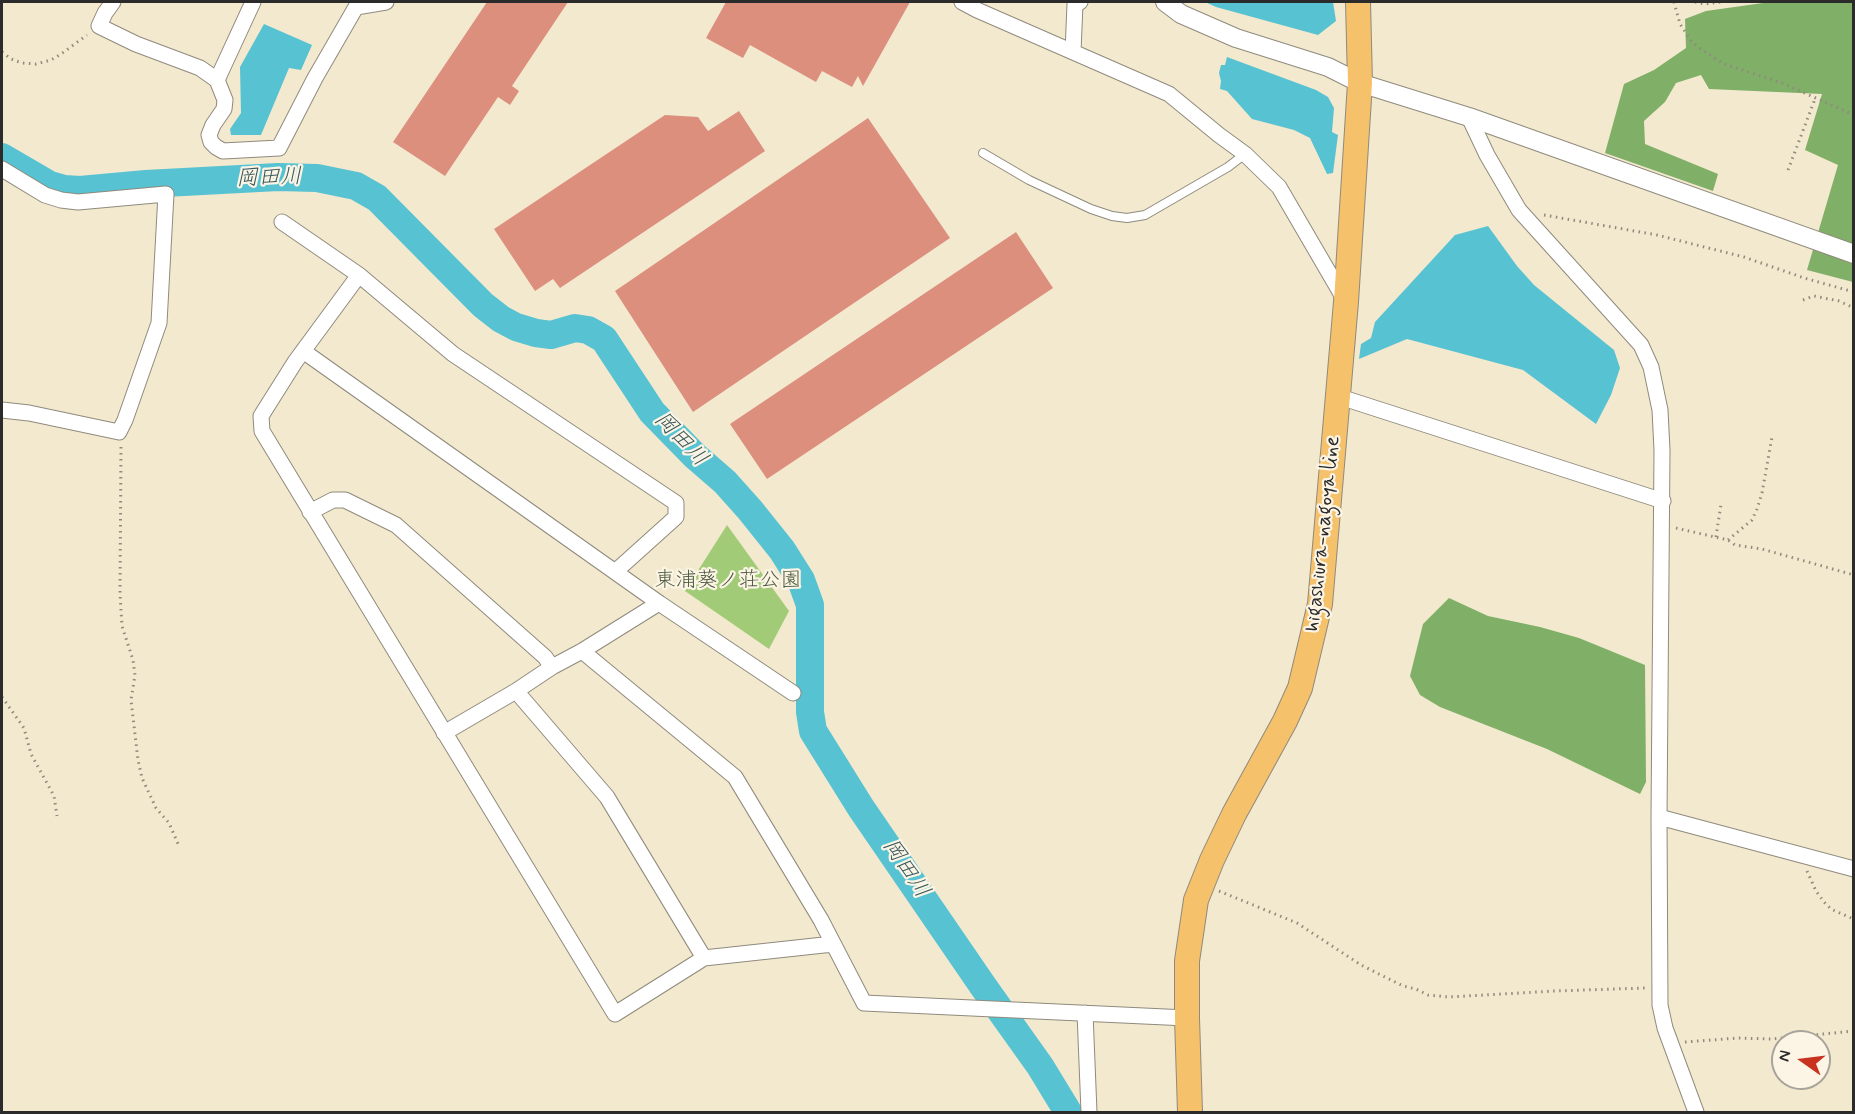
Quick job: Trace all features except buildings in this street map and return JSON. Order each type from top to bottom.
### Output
[{"type":"main road","name":"higashiura-nagoya line","points":[[1190,1113],[1187,961],[1196,900],[1234,814],[1285,722],[1303,679],[1320,604],[1346,302],[1360,83],[1358,2]]},
{"type":"street","points":[[113,2],[99,26],[136,44],[200,68],[217,80],[225,100],[224,109],[213,124],[209,135],[211,142],[223,151],[279,148],[315,78],[358,4],[386,2]]},
{"type":"street","points":[[217,80],[253,2]]},
{"type":"street","points":[[962,2],[1169,94],[1245,154],[1279,188],[1346,302]]},
{"type":"street","points":[[1073,52],[1077,2]]},
{"type":"street","points":[[1165,2],[1181,14],[1204,26],[1236,38],[1328,67],[1360,83],[1469,117],[1854,254]]},
{"type":"street","points":[[1469,117],[1487,155],[1519,210],[1641,345],[1652,367],[1660,411],[1663,501],[1659,817],[1660,1005],[1665,1028],[1696,1113]]},
{"type":"street","points":[[2,169],[45,195],[61,200],[78,202],[166,194],[159,323],[119,432],[29,413],[2,410]]},
{"type":"street","points":[[282,222],[359,275],[453,354],[676,504],[676,517],[616,571]]},
{"type":"street","points":[[359,275],[303,351],[261,416],[262,431],[615,1014],[704,958],[833,944]]},
{"type":"street","points":[[303,351],[659,603],[793,693]]},
{"type":"street","points":[[1337,396],[1663,501]]},
{"type":"street","points":[[310,512],[333,500],[345,500],[396,525],[544,657],[552,667]]},
{"type":"street","points":[[444,733],[659,603]]},
{"type":"street","points":[[582,651],[735,777],[821,920],[864,1003],[1187,1018]]},
{"type":"street","points":[[516,691],[607,797],[704,958]]},
{"type":"street","points":[[1659,817],[1854,869]]},
{"type":"street","points":[[1085,1013],[1089,1113]]},
{"type":"lane","points":[[982,153],[1029,180],[1091,209],[1127,218],[1145,215],[1228,167],[1245,154]]},
{"type":"path","points":[[1674,2],[1680,24],[1692,42],[1724,64],[1782,83],[1854,115]]},
{"type":"path","points":[[1695,2],[1705,4],[1721,2]]},
{"type":"path","points":[[2,52],[22,63],[36,64],[51,60],[99,26]]},
{"type":"path","points":[[1788,170],[1815,99]]},
{"type":"path","points":[[1519,210],[1657,235],[1744,257],[1804,278],[1854,292]]},
{"type":"path","points":[[1803,300],[1814,296],[1839,301],[1854,308]]},
{"type":"path","points":[[119,432],[122,441],[120,592],[122,626],[135,675],[131,700],[138,760],[142,778],[156,808],[169,823],[179,846]]},
{"type":"path","points":[[1728,540],[1752,520],[1757,509],[1772,437]]},
{"type":"path","points":[[1716,537],[1721,504]]},
{"type":"path","points":[[1662,524],[1854,575]]},
{"type":"path","points":[[2,697],[24,728],[31,754],[54,796],[57,816]]},
{"type":"path","points":[[1804,854],[1810,879],[1824,902],[1831,909],[1851,918]]},
{"type":"path","points":[[1202,885],[1297,923],[1361,965],[1403,987],[1428,994],[1449,997],[1659,987]]},
{"type":"path","points":[[1672,1046],[1688,1042],[1738,1038],[1772,1039],[1854,1031]]},
{"type":"green space","points":[[1770,2],[1853,2],[1853,282],[1807,270],[1838,165],[1805,150],[1822,94],[1709,89],[1701,75],[1676,83],[1665,102],[1644,121],[1645,144],[1718,174],[1713,191],[1605,153],[1624,84],[1654,70],[1686,48],[1685,19],[1706,11]]},
{"type":"green space","name":"東浦葵ノ荘公園","points":[[727,525],[789,611],[769,649],[685,591]]},
{"type":"green space","points":[[1449,598],[1488,616],[1579,638],[1645,665],[1646,782],[1640,794],[1547,749],[1440,707],[1420,695],[1410,676],[1423,624]]},
{"type":"water","points":[[1205,2],[1333,2],[1336,21],[1318,35]]},
{"type":"water","points":[[264,24],[312,45],[301,70],[289,68],[261,135],[231,135],[230,129],[241,113],[240,67]]},
{"type":"water","points":[[1227,57],[1316,90],[1328,97],[1334,108],[1332,132],[1338,135],[1333,173],[1327,174],[1310,138],[1294,130],[1252,119],[1227,91],[1220,89],[1219,73]]},
{"type":"water","points":[[1488,226],[1534,285],[1614,350],[1620,368],[1611,395],[1596,424],[1523,370],[1407,339],[1359,359],[1361,344],[1371,338],[1375,322],[1455,235]]},
{"type":"waterway","name":"岡田川","points":[[2,157],[50,185],[64,189],[80,190],[278,177],[317,178],[356,186],[377,198],[483,305],[501,319],[516,327],[536,333],[551,335],[575,328],[588,330],[604,339],[652,412],[695,456],[725,482],[750,510],[782,550],[801,580],[810,605],[810,712],[813,731],[861,808],[1040,1066],[1068,1112]]}]
